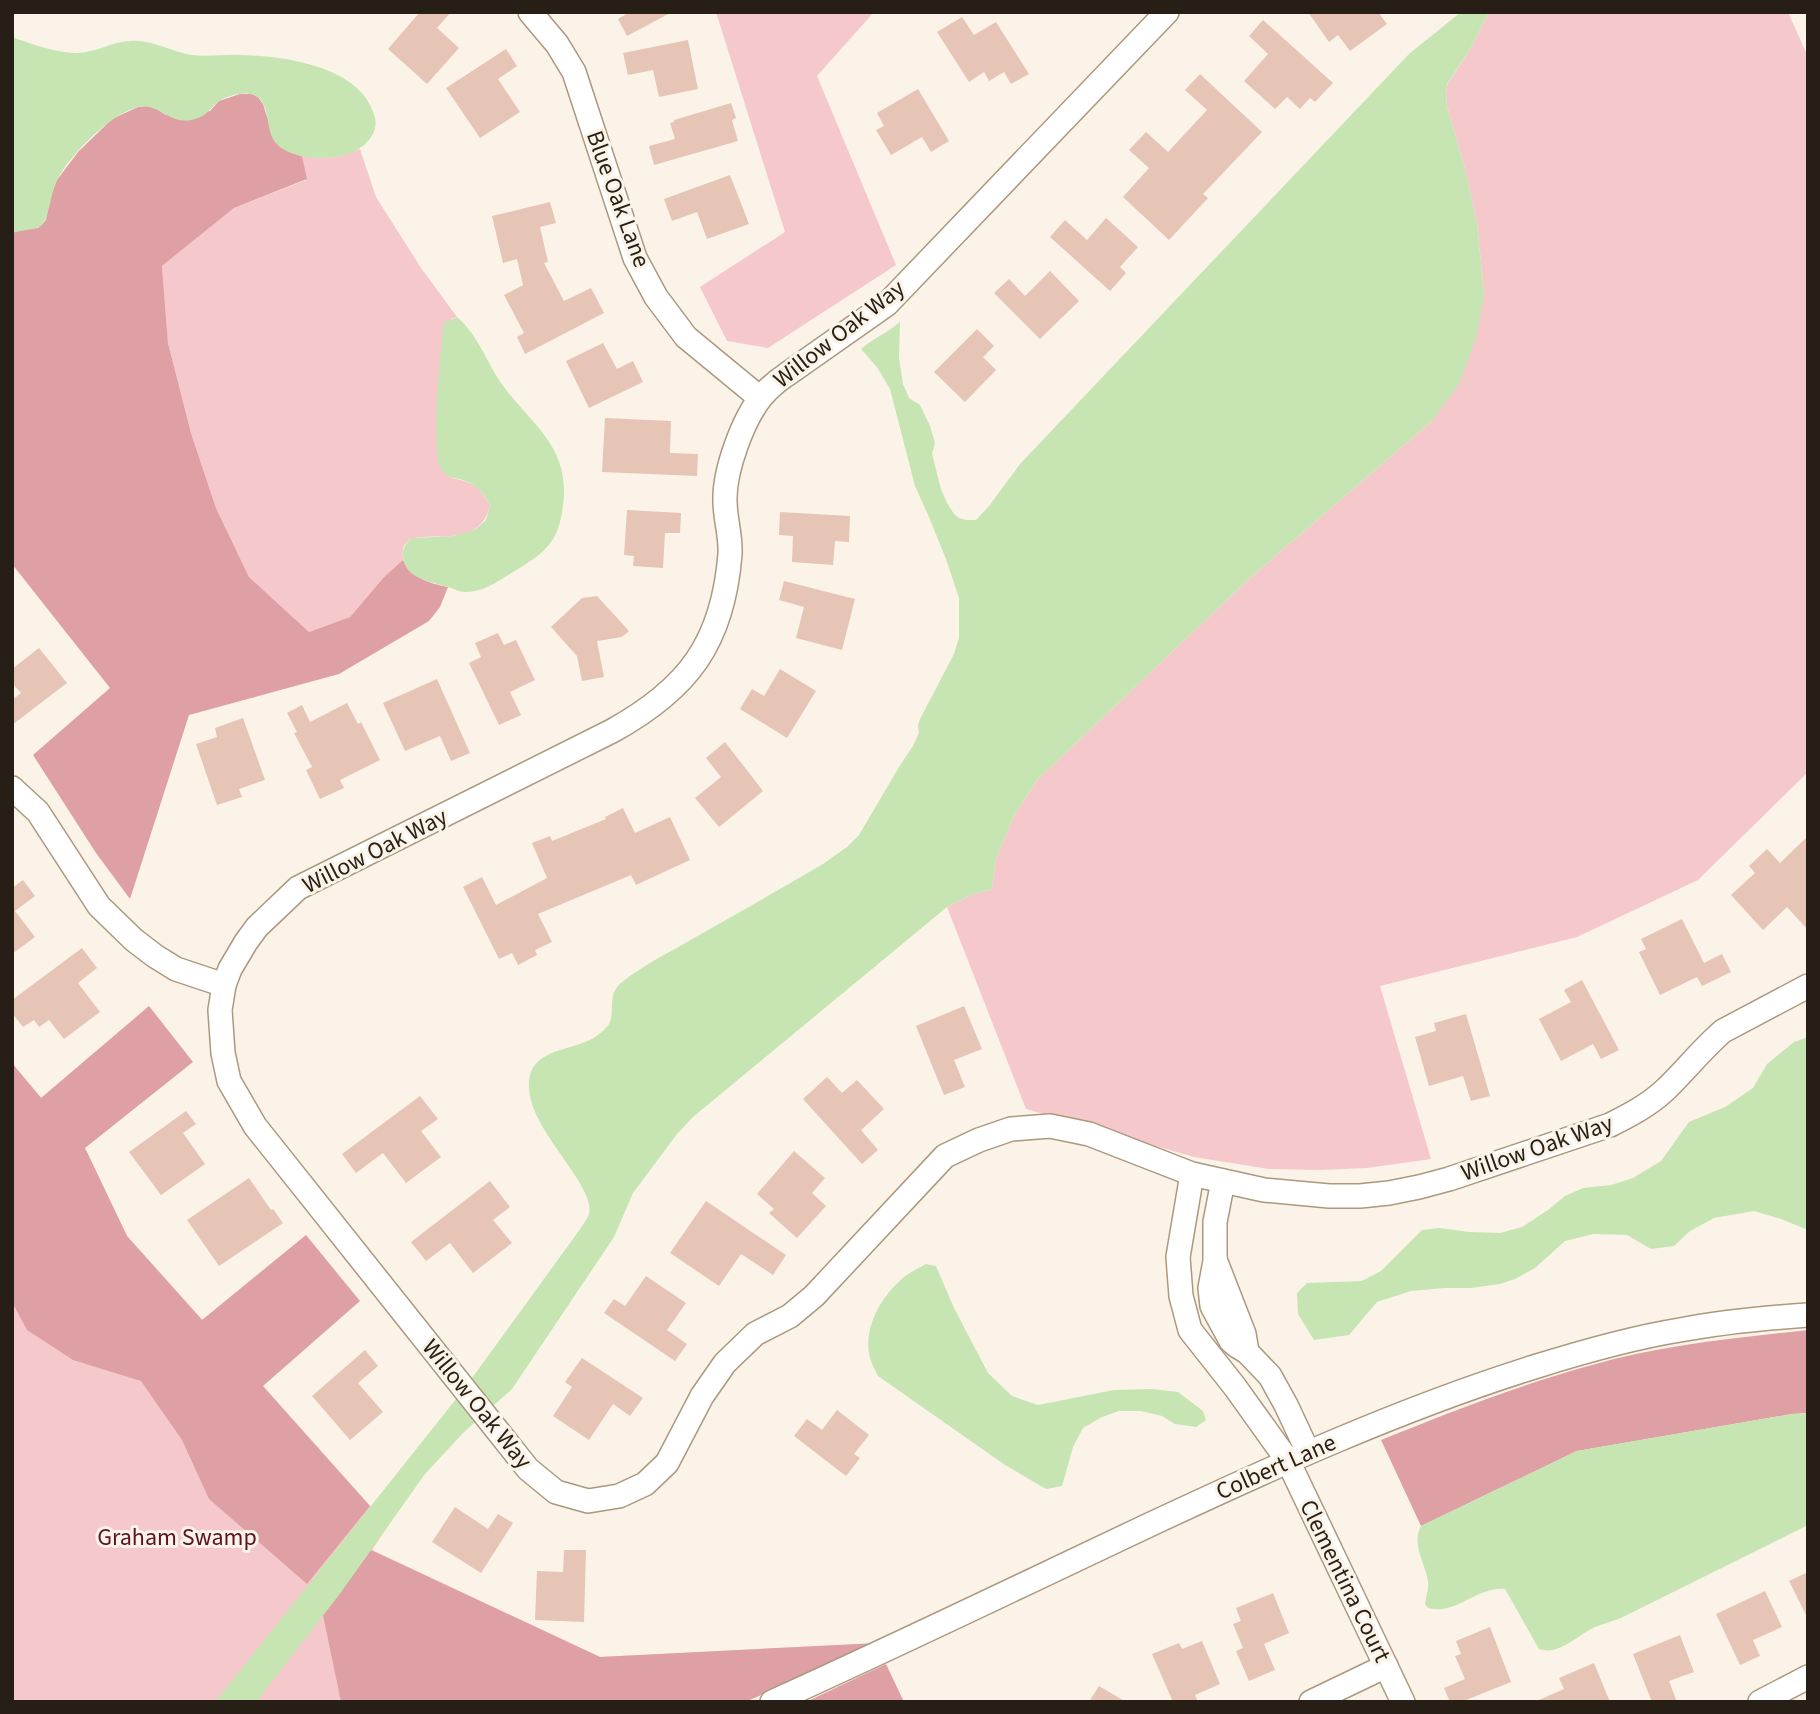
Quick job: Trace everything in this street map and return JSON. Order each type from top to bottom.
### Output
[{"type":"street","name":"Blue Oak Lane","points":[[530,12],[557,44],[574,72],[635,258],[656,298],[686,337],[760,398]]},
{"type":"street","name":"Willow Oak Way","points":[[1167,12],[887,304],[786,375],[760,398],[736,445],[726,487],[730,538],[727,577],[721,604],[711,636],[695,665],[685,676],[659,701],[621,725],[298,888],[257,927],[230,969],[220,1010],[223,1053],[229,1081],[256,1126],[528,1469],[556,1492],[588,1501],[619,1496],[645,1484],[667,1463],[702,1395],[725,1363],[755,1334],[790,1316],[814,1296],[945,1156],[979,1140],[1011,1129],[1050,1126],[1089,1134],[1192,1174],[1265,1191],[1360,1196],[1389,1193],[1449,1179],[1610,1125],[1663,1092],[1723,1031],[1808,986]]},
{"type":"street","points":[[12,788],[38,812],[99,906],[134,940],[176,969],[224,985]]},
{"type":"street","points":[[1192,1174],[1178,1257],[1181,1296],[1190,1330],[1271,1437],[1298,1457]]},
{"type":"street","points":[[1223,1181],[1215,1223],[1215,1261],[1244,1334],[1247,1352],[1270,1377],[1296,1426],[1298,1457]]},
{"type":"street","name":"Colbert Lane","points":[[772,1702],[1298,1457],[1451,1394],[1577,1354],[1680,1329],[1808,1315]]},
{"type":"street","name":"Clementina Court","points":[[1298,1457],[1402,1702]]},
{"type":"street","points":[[1311,1702],[1386,1667]]},
{"type":"street","points":[[1760,1702],[1808,1677]]},
{"type":"green space","points":[[716,12],[874,12],[817,76],[896,265],[768,348],[727,341],[700,287],[785,232]]},
{"type":"green space","points":[[1489,12],[1788,12],[1808,57],[1808,772],[1698,880],[1577,937],[1380,986],[1431,1159],[1367,1168],[1269,1169],[1194,1157],[1026,1109],[947,907],[971,895],[992,889],[996,859],[1014,816],[1037,780],[1251,577],[1432,421],[1484,293],[1477,223],[1446,94],[1447,85],[1471,48]]},
{"type":"green space","points":[[360,149],[376,197],[421,268],[457,317],[451,319],[452,478],[475,486],[483,493],[490,506],[483,522],[472,531],[408,541],[403,549],[403,560],[384,577],[350,617],[309,632],[249,577],[216,508],[191,433],[168,343],[162,266],[234,208],[306,180],[302,156],[331,157]]},
{"type":"green space","name":"Graham Swamp","points":[[12,1064],[85,1148],[127,1236],[370,1506],[390,1523],[372,1550],[600,1657],[879,1643],[745,1702],[12,1702]]},
{"type":"shaded area","points":[[1461,12],[1489,12],[1471,48],[1447,84],[1446,94],[1477,223],[1484,293],[1477,335],[1459,384],[1432,421],[1251,577],[1037,780],[1014,816],[996,859],[992,889],[971,895],[947,907],[693,1117],[633,1193],[614,1237],[512,1389],[463,1433],[425,1474],[339,1595],[256,1702],[215,1702],[464,1389],[587,1218],[589,1202],[583,1188],[550,1139],[532,1104],[529,1087],[535,1065],[552,1053],[585,1042],[605,1029],[611,1017],[614,992],[629,977],[823,864],[847,847],[859,835],[913,746],[919,733],[920,719],[954,654],[959,638],[959,598],[946,559],[915,486],[890,389],[877,367],[861,349],[900,322],[899,358],[903,384],[909,398],[920,405],[930,426],[935,443],[932,454],[941,489],[954,514],[966,520],[976,520],[1020,464],[1409,54]]},
{"type":"shaded area","points":[[12,37],[50,49],[74,53],[138,41],[192,55],[258,56],[319,67],[355,86],[368,100],[376,125],[368,142],[351,153],[328,158],[308,157],[289,152],[275,142],[263,103],[254,95],[226,97],[204,115],[189,120],[174,118],[146,106],[138,107],[103,127],[71,159],[57,180],[42,225],[12,233]]},
{"type":"shaded area","points":[[240,94],[258,97],[287,151],[302,156],[307,179],[234,208],[162,266],[168,343],[191,433],[216,508],[249,577],[309,632],[350,617],[384,577],[403,560],[422,579],[448,587],[440,607],[429,621],[339,674],[189,715],[130,899],[96,853],[33,755],[110,688],[12,564],[12,233],[38,228],[46,220],[49,200],[57,180],[78,152],[112,119],[138,107],[148,106],[166,115],[210,111],[219,101]]},
{"type":"shaded area","points":[[457,317],[476,340],[501,383],[547,438],[561,468],[564,485],[561,519],[548,546],[501,579],[471,592],[456,590],[415,576],[405,564],[403,555],[405,545],[413,538],[455,536],[476,529],[486,520],[490,506],[478,488],[447,475],[439,464],[436,428],[443,328],[444,323]]},
{"type":"shaded area","points":[[149,1006],[193,1062],[85,1148],[127,1236],[202,1320],[306,1235],[360,1301],[263,1386],[370,1506],[307,1584],[209,1499],[182,1440],[141,1381],[73,1360],[27,1330],[12,1302],[12,1063],[41,1098]]},
{"type":"shaded area","points":[[1808,1037],[1808,1230],[1754,1211],[1714,1218],[1690,1231],[1674,1246],[1651,1249],[1627,1235],[1593,1234],[1565,1241],[1535,1268],[1500,1284],[1411,1291],[1377,1302],[1349,1335],[1314,1340],[1298,1314],[1297,1293],[1307,1283],[1362,1281],[1381,1271],[1422,1230],[1439,1228],[1500,1233],[1522,1227],[1565,1196],[1583,1188],[1611,1185],[1633,1178],[1661,1161],[1689,1122],[1725,1107],[1753,1088],[1767,1064],[1794,1042]]},
{"type":"shaded area","points":[[926,1264],[936,1266],[954,1308],[988,1373],[1012,1396],[1038,1405],[1114,1390],[1153,1389],[1178,1392],[1203,1411],[1206,1420],[1196,1427],[1175,1424],[1162,1416],[1141,1411],[1119,1411],[1102,1417],[1083,1428],[1073,1447],[1062,1486],[1046,1489],[1005,1465],[878,1376],[869,1350],[875,1316],[895,1286]]},
{"type":"shaded area","points":[[1808,1330],[1808,1413],[1577,1451],[1421,1526],[1381,1440],[1511,1390],[1618,1358],[1699,1343]]},
{"type":"shaded area","points":[[1808,1413],[1808,1525],[1621,1618],[1595,1627],[1554,1650],[1539,1649],[1505,1589],[1486,1591],[1448,1608],[1428,1608],[1425,1604],[1428,1581],[1417,1540],[1421,1526],[1577,1451]]},
{"type":"shaded area","points":[[371,1550],[600,1657],[879,1643],[745,1702],[341,1702],[323,1615]]},
{"type":"shaded area","points":[[886,1664],[904,1702],[806,1702]]},
{"type":"building","points":[[420,12],[451,12],[437,28],[459,48],[427,84],[388,49]]},
{"type":"building","points":[[630,12],[672,12],[627,36],[618,19]]},
{"type":"building","points":[[1308,12],[1378,12],[1387,24],[1350,51],[1338,35],[1329,42]]},
{"type":"building","points":[[962,17],[974,35],[996,22],[1029,74],[1011,84],[1004,72],[989,81],[984,72],[969,82],[937,32]]},
{"type":"building","points":[[1263,20],[1333,83],[1315,102],[1310,98],[1300,109],[1287,97],[1275,109],[1244,81],[1268,54],[1249,36]]},
{"type":"building","points":[[688,40],[698,89],[659,97],[653,70],[628,75],[623,53]]},
{"type":"building","points":[[506,49],[517,66],[498,79],[520,112],[480,138],[446,88]]},
{"type":"building","points":[[1200,74],[1262,132],[1203,194],[1208,198],[1169,240],[1123,197],[1149,168],[1129,150],[1146,132],[1168,152],[1207,110],[1185,90]]},
{"type":"building","points":[[918,89],[949,141],[931,152],[922,137],[891,155],[876,130],[884,126],[877,113]]},
{"type":"building","points":[[731,103],[736,118],[732,120],[738,141],[654,165],[649,146],[675,139],[670,123]]},
{"type":"building","points":[[730,175],[749,224],[707,239],[697,212],[672,221],[664,199]]},
{"type":"building","points":[[550,202],[556,223],[540,227],[548,262],[544,263],[564,301],[591,288],[604,313],[525,354],[517,337],[524,333],[504,295],[523,285],[517,259],[503,263],[492,216]]},
{"type":"building","points":[[1106,218],[1138,247],[1120,267],[1126,273],[1110,291],[1050,237],[1065,220],[1087,240]]},
{"type":"building","points":[[1050,271],[1079,301],[1040,339],[994,293],[1009,279],[1025,296]]},
{"type":"building","points":[[977,329],[994,346],[983,357],[996,370],[965,402],[934,372]]},
{"type":"building","points":[[603,343],[617,369],[633,361],[643,382],[589,408],[566,361]]},
{"type":"building","points":[[605,418],[671,421],[670,453],[698,454],[697,476],[602,472]]},
{"type":"building","points":[[627,510],[681,513],[680,533],[665,533],[663,568],[633,566],[634,556],[624,555]]},
{"type":"building","points":[[780,512],[850,516],[849,542],[835,541],[833,565],[792,562],[793,536],[779,535]]},
{"type":"building","points":[[784,581],[855,599],[842,650],[796,638],[804,607],[779,600]]},
{"type":"building","points":[[597,596],[629,631],[622,637],[597,641],[604,677],[582,681],[577,656],[551,627],[582,598]]},
{"type":"building","points":[[498,633],[504,645],[516,640],[535,680],[510,692],[521,715],[499,725],[469,663],[481,657],[475,643]]},
{"type":"building","points":[[39,648],[67,683],[12,725],[12,700],[21,693],[12,683],[12,669]]},
{"type":"building","points":[[780,669],[816,691],[787,738],[740,709],[752,689],[764,696]]},
{"type":"building","points":[[437,679],[470,753],[451,761],[440,736],[405,751],[383,703]]},
{"type":"building","points":[[347,703],[358,724],[361,722],[380,760],[340,780],[344,788],[320,799],[306,770],[312,767],[287,713],[302,705],[310,722]]},
{"type":"building","points":[[243,718],[265,780],[239,789],[242,797],[217,805],[196,744],[217,737],[215,728]]},
{"type":"building","points":[[725,742],[763,791],[719,827],[695,798],[721,777],[706,758]]},
{"type":"building","points":[[623,808],[635,833],[670,817],[690,860],[636,885],[631,875],[538,914],[552,942],[535,950],[537,955],[518,965],[512,953],[499,959],[463,887],[482,877],[496,905],[547,878],[532,843],[550,836],[552,841],[606,819],[605,817]]},
{"type":"building","points":[[1808,836],[1808,930],[1787,907],[1763,930],[1731,895],[1755,873],[1749,866],[1767,849],[1780,863]]},
{"type":"building","points":[[23,880],[35,896],[15,911],[35,937],[12,954],[12,888]]},
{"type":"building","points":[[1682,919],[1704,963],[1722,954],[1731,972],[1702,986],[1697,977],[1660,995],[1639,952],[1646,949],[1641,939]]},
{"type":"building","points":[[82,948],[97,968],[78,983],[100,1012],[64,1039],[49,1020],[39,1027],[34,1020],[23,1027],[12,1013],[12,1000]]},
{"type":"building","points":[[1582,980],[1619,1050],[1601,1059],[1593,1044],[1561,1061],[1539,1019],[1571,1002],[1564,990]]},
{"type":"building","points":[[964,1006],[982,1049],[954,1060],[965,1087],[944,1095],[916,1026]]},
{"type":"building","points":[[1466,1014],[1490,1096],[1471,1101],[1463,1076],[1429,1086],[1415,1037],[1436,1031],[1434,1023]]},
{"type":"building","points":[[827,1077],[842,1093],[857,1080],[884,1109],[861,1130],[878,1150],[862,1164],[803,1099]]},
{"type":"building","points":[[420,1096],[438,1119],[421,1131],[441,1157],[406,1183],[383,1153],[356,1173],[342,1154]]},
{"type":"building","points":[[186,1111],[196,1124],[183,1133],[205,1164],[161,1195],[129,1152]]},
{"type":"building","points":[[794,1151],[825,1178],[812,1193],[826,1206],[797,1238],[769,1213],[774,1209],[757,1194]]},
{"type":"building","points":[[249,1178],[283,1223],[219,1266],[187,1220]]},
{"type":"building","points":[[490,1181],[510,1207],[493,1220],[512,1243],[473,1273],[450,1243],[426,1261],[411,1242]]},
{"type":"building","points":[[706,1201],[786,1255],[773,1275],[741,1254],[719,1286],[670,1253]]},
{"type":"building","points":[[646,1276],[686,1303],[667,1330],[687,1344],[675,1361],[604,1313],[614,1299],[625,1306]]},
{"type":"building","points":[[365,1350],[378,1366],[358,1383],[383,1412],[350,1440],[312,1396]]},
{"type":"building","points":[[582,1358],[643,1398],[630,1416],[613,1404],[589,1440],[553,1416],[572,1387],[565,1382]]},
{"type":"building","points":[[837,1410],[869,1435],[854,1454],[860,1458],[846,1476],[794,1436],[807,1419],[822,1430]]},
{"type":"building","points":[[455,1507],[488,1529],[498,1514],[513,1523],[481,1573],[432,1542]]},
{"type":"building","points":[[564,1550],[586,1550],[584,1622],[535,1620],[537,1571],[563,1572]]},
{"type":"building","points":[[1808,1572],[1808,1619],[1789,1581]]},
{"type":"building","points":[[1765,1591],[1782,1627],[1753,1640],[1760,1656],[1740,1665],[1716,1614]]},
{"type":"building","points":[[1273,1593],[1289,1633],[1264,1644],[1275,1670],[1249,1681],[1236,1651],[1243,1648],[1233,1624],[1241,1621],[1236,1608]]},
{"type":"building","points":[[1490,1627],[1511,1682],[1461,1702],[1450,1702],[1444,1688],[1465,1679],[1455,1656],[1461,1654],[1456,1641]]},
{"type":"building","points":[[1680,1635],[1694,1672],[1669,1681],[1677,1702],[1652,1702],[1633,1654]]},
{"type":"building","points":[[1202,1641],[1220,1684],[1195,1695],[1198,1702],[1173,1702],[1152,1654],[1179,1643],[1182,1649]]},
{"type":"building","points":[[1594,1663],[1610,1702],[1534,1702],[1564,1689],[1559,1678]]},
{"type":"building","points":[[1099,1686],[1126,1702],[1089,1702]]}]
